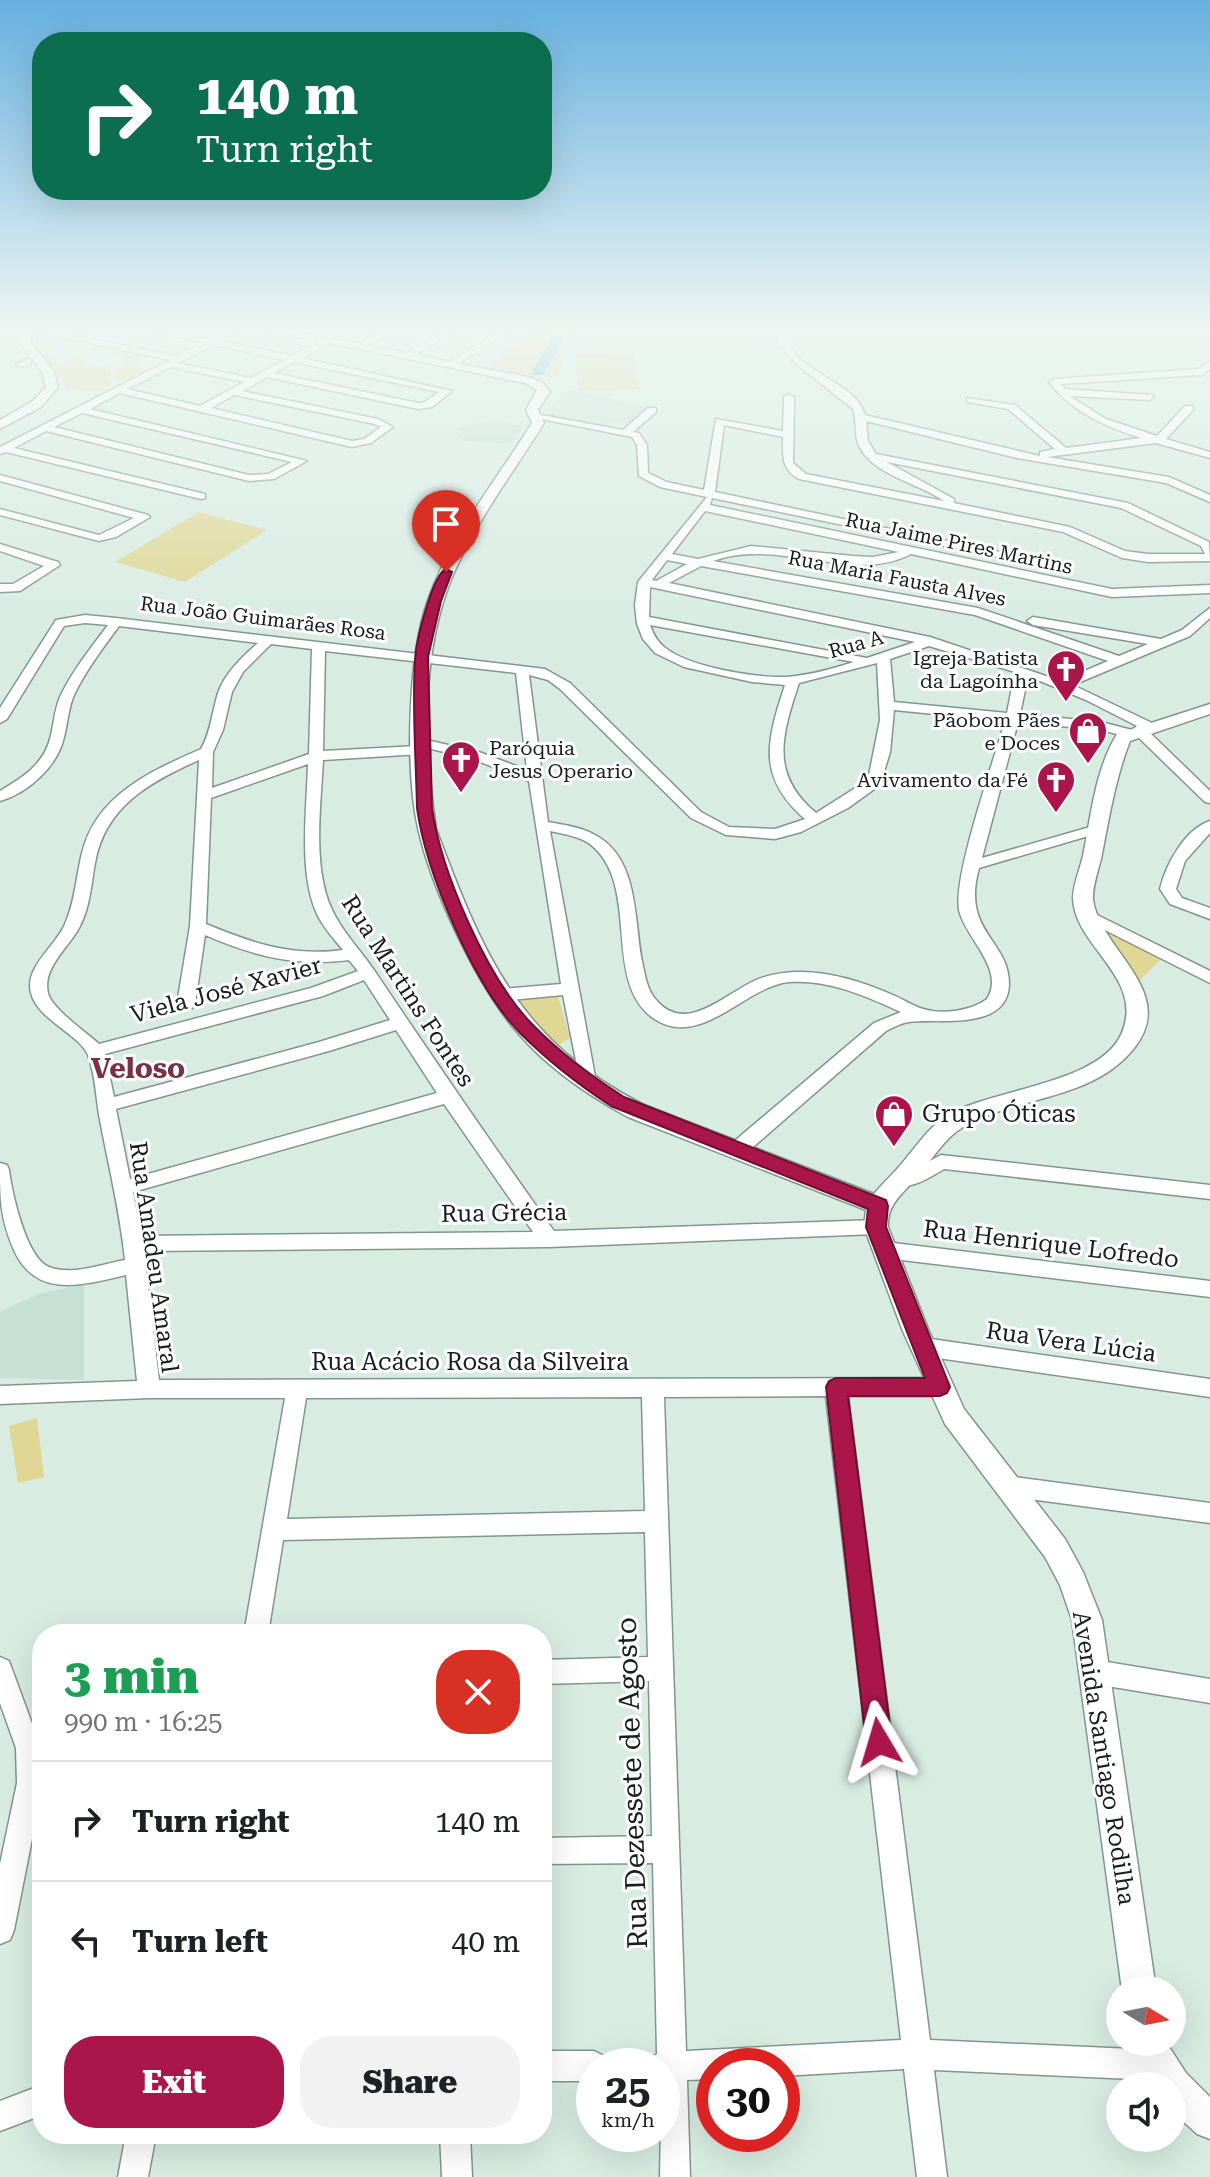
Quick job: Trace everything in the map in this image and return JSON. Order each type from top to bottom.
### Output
[{"type":"main road","points":[[533,431],[446,572],[421,657],[427,829],[455,906],[477,956],[525,1028],[587,1082],[636,1111],[738,1149],[880,1228],[889,1188],[900,1180],[935,1137],[956,1120],[982,1108],[1081,1079],[1099,1069],[1133,1032],[1137,1002],[1131,987],[1085,914],[1083,898],[1111,767],[1123,738],[1210,709]]},
{"type":"main road","name":"Avenida Santiago Rodilha","points":[[880,1228],[940,1387],[962,1428],[1055,1548],[1073,1581],[1087,1620],[1137,1976]]},
{"type":"main road","points":[[1154,2056],[1181,2096],[1210,2121]]},
{"type":"street","points":[[3,450],[40,431]]},
{"type":"street","points":[[56,431],[249,478],[265,479],[302,461],[171,431]]},
{"type":"street","points":[[294,431],[361,443],[382,431]]},
{"type":"street","points":[[618,431],[641,440],[641,469],[646,478],[664,485],[1027,559]]},
{"type":"street","points":[[719,431],[711,494],[664,556],[642,598],[644,620],[868,661]]},
{"type":"street","points":[[767,431],[788,435]]},
{"type":"street","points":[[788,431],[788,463],[794,472],[803,477],[1066,529],[1122,554],[1209,551]]},
{"type":"street","points":[[859,431],[864,446],[872,456],[944,496],[953,507]]},
{"type":"street","points":[[915,431],[1030,458],[1169,480],[1210,499]]},
{"type":"street","points":[[1039,431],[1064,452]]},
{"type":"street","points":[[1134,431],[1210,455]]},
{"type":"street","points":[[1030,458],[1160,439],[1168,431]]},
{"type":"street","points":[[3,450],[201,496]]},
{"type":"street","points":[[872,456],[1124,505],[1209,551]]},
{"type":"street","points":[[885,465],[913,464]]},
{"type":"street","points":[[0,478],[144,516],[112,535],[94,537],[0,512]]},
{"type":"street","points":[[923,501],[932,499],[934,491]]},
{"type":"street","name":"Rua Jaime Pires Martins","points":[[702,507],[1112,593],[1210,589]]},
{"type":"street","points":[[0,547],[54,565],[4,590]]},
{"type":"street","points":[[651,584],[701,562],[750,549],[865,560],[889,559],[908,552]]},
{"type":"street","points":[[978,565],[985,550]]},
{"type":"street","name":"Rua Maria Fausta Alves","points":[[664,556],[881,593],[1007,619],[1117,660]]},
{"type":"street","points":[[651,584],[893,631],[1062,685],[1114,707],[1210,799]]},
{"type":"street","points":[[1062,685],[1117,660],[1165,644],[1186,633],[1210,612]]},
{"type":"street","name":"Rua João Guimarães Rosa","points":[[0,719],[60,623],[85,619],[522,669],[553,677],[565,686],[696,815],[726,831],[775,834],[815,820],[875,782],[887,705],[888,687],[883,658]]},
{"type":"street","points":[[1007,619],[1070,626],[1165,644]]},
{"type":"street","name":"Rua A","points":[[644,620],[647,635],[664,657],[677,663],[752,677],[793,680],[883,658],[930,641]]},
{"type":"street","points":[[0,797],[43,768],[56,743],[61,712],[85,667],[116,622]]},
{"type":"street","points":[[186,1004],[198,926],[206,752],[217,732],[225,690],[244,663],[269,639]]},
{"type":"street","name":"Rua Martins Fontes","points":[[319,644],[313,840],[317,890],[325,915],[549,1239]]},
{"type":"street","points":[[522,669],[542,825],[587,1082]]},
{"type":"street","points":[[738,1149],[880,1027],[903,1017],[970,1014],[992,1004],[1000,989],[998,971],[966,905],[970,866],[1013,717],[1022,672]]},
{"type":"street","points":[[793,680],[781,733],[777,771],[788,795],[815,820]]},
{"type":"street","points":[[887,705],[1140,731]]},
{"type":"street","points":[[206,795],[316,756],[422,746],[474,755],[535,778]]},
{"type":"street","points":[[96,1051],[46,1006],[40,998],[39,983],[48,958],[74,922],[89,845],[97,828],[124,796],[206,752]]},
{"type":"street","points":[[542,825],[592,838],[611,854],[618,865],[642,995],[661,1015],[695,1019],[773,980],[805,978],[848,985],[901,1004],[924,1016]]},
{"type":"street","points":[[1210,825],[1196,836],[1175,865],[1168,889],[1176,901],[1210,914]]},
{"type":"street","points":[[970,866],[1097,829]]},
{"type":"street","points":[[1085,914],[1210,978]]},
{"type":"street","points":[[198,926],[242,945],[288,958],[321,960],[352,954]]},
{"type":"street","name":"Viela José Xavier","points":[[96,1051],[317,992],[368,973]]},
{"type":"street","points":[[501,995],[569,989]]},
{"type":"street","points":[[106,1105],[323,1047],[401,1022]]},
{"type":"street","name":"Rua Amadeu Amaral","points":[[96,1051],[134,1255],[149,1389]]},
{"type":"street","points":[[123,1188],[448,1096]]},
{"type":"street","points":[[900,1180],[918,1176],[941,1162],[1210,1192]]},
{"type":"street","points":[[0,1170],[1,1199]]},
{"type":"street","name":"Rua Grécia","points":[[1,1199],[32,1266],[54,1277],[78,1276],[134,1255],[880,1228]]},
{"type":"street","name":"Rua Henrique Lofredo","points":[[880,1228],[1210,1289]]},
{"type":"street","name":"Rua Vera Lúcia","points":[[924,1347],[1210,1388]]},
{"type":"street","name":"Rua Dezessete de Agosto","points":[[653,1387],[666,1849],[667,2048]]},
{"type":"street","points":[[836,1387],[932,2177]]},
{"type":"street","name":"Rua Acácio Rosa da Silveira","points":[[0,1395],[149,1389],[940,1387]]},
{"type":"street","points":[[258,1624],[297,1388]]},
{"type":"street","points":[[1007,1486],[1210,1513]]},
{"type":"street","points":[[274,1530],[657,1521]]},
{"type":"street","points":[[0,1669],[29,1748],[30,1783],[0,1930]]},
{"type":"street","points":[[552,1672],[661,1669]]},
{"type":"street","points":[[1095,1672],[1210,1691]]},
{"type":"street","points":[[552,1851],[666,1849]]},
{"type":"street","points":[[680,2066],[916,2054],[1106,2053]]},
{"type":"street","points":[[552,2066],[576,2066]]},
{"type":"street","points":[[0,2116],[32,2104]]},
{"type":"street","points":[[133,2177],[139,2144]]},
{"type":"street","points":[[455,2144],[457,2177]]},
{"type":"street","name":"Rua Dezessete de Agosto","points":[[673,2152],[675,2177]]},
{"type":"shaded area","points":[[520,431],[513,436],[515,439],[511,444],[464,441],[455,433]]},
{"type":"shaded area","points":[[199,512],[267,530],[185,582],[115,562]]},
{"type":"shaded area","points":[[1102,931],[1162,958],[1137,983]]},
{"type":"shaded area","points":[[557,993],[570,1038],[557,1046],[521,1008],[516,997]]},
{"type":"shaded area","points":[[84,1284],[84,1380],[0,1378],[0,1312],[38,1294]]},
{"type":"shaded area","points":[[37,1418],[44,1477],[18,1483],[9,1426]]},
{"type":"place","name":"Igreja Batista da Lagoínha","points":[[1066,703]]},
{"type":"place","name":"Pãobom Pães e Doces","points":[[1088,765]]},
{"type":"place","name":"Paróquia Jesus Operario","points":[[461,794]]},
{"type":"place","name":"Avivamento da Fé","points":[[1056,814]]},
{"type":"place","name":"Grupo Óticas","points":[[894,1148]]},
{"type":"district","name":"Veloso","points":[[138,1068]]},
{"type":"route","points":[[446,572],[421,657],[424,808],[427,829],[455,906],[477,956],[501,995],[525,1028],[587,1082],[617,1102],[879,1206],[875,1215],[876,1227],[940,1387],[836,1387],[879,1742]]}]
